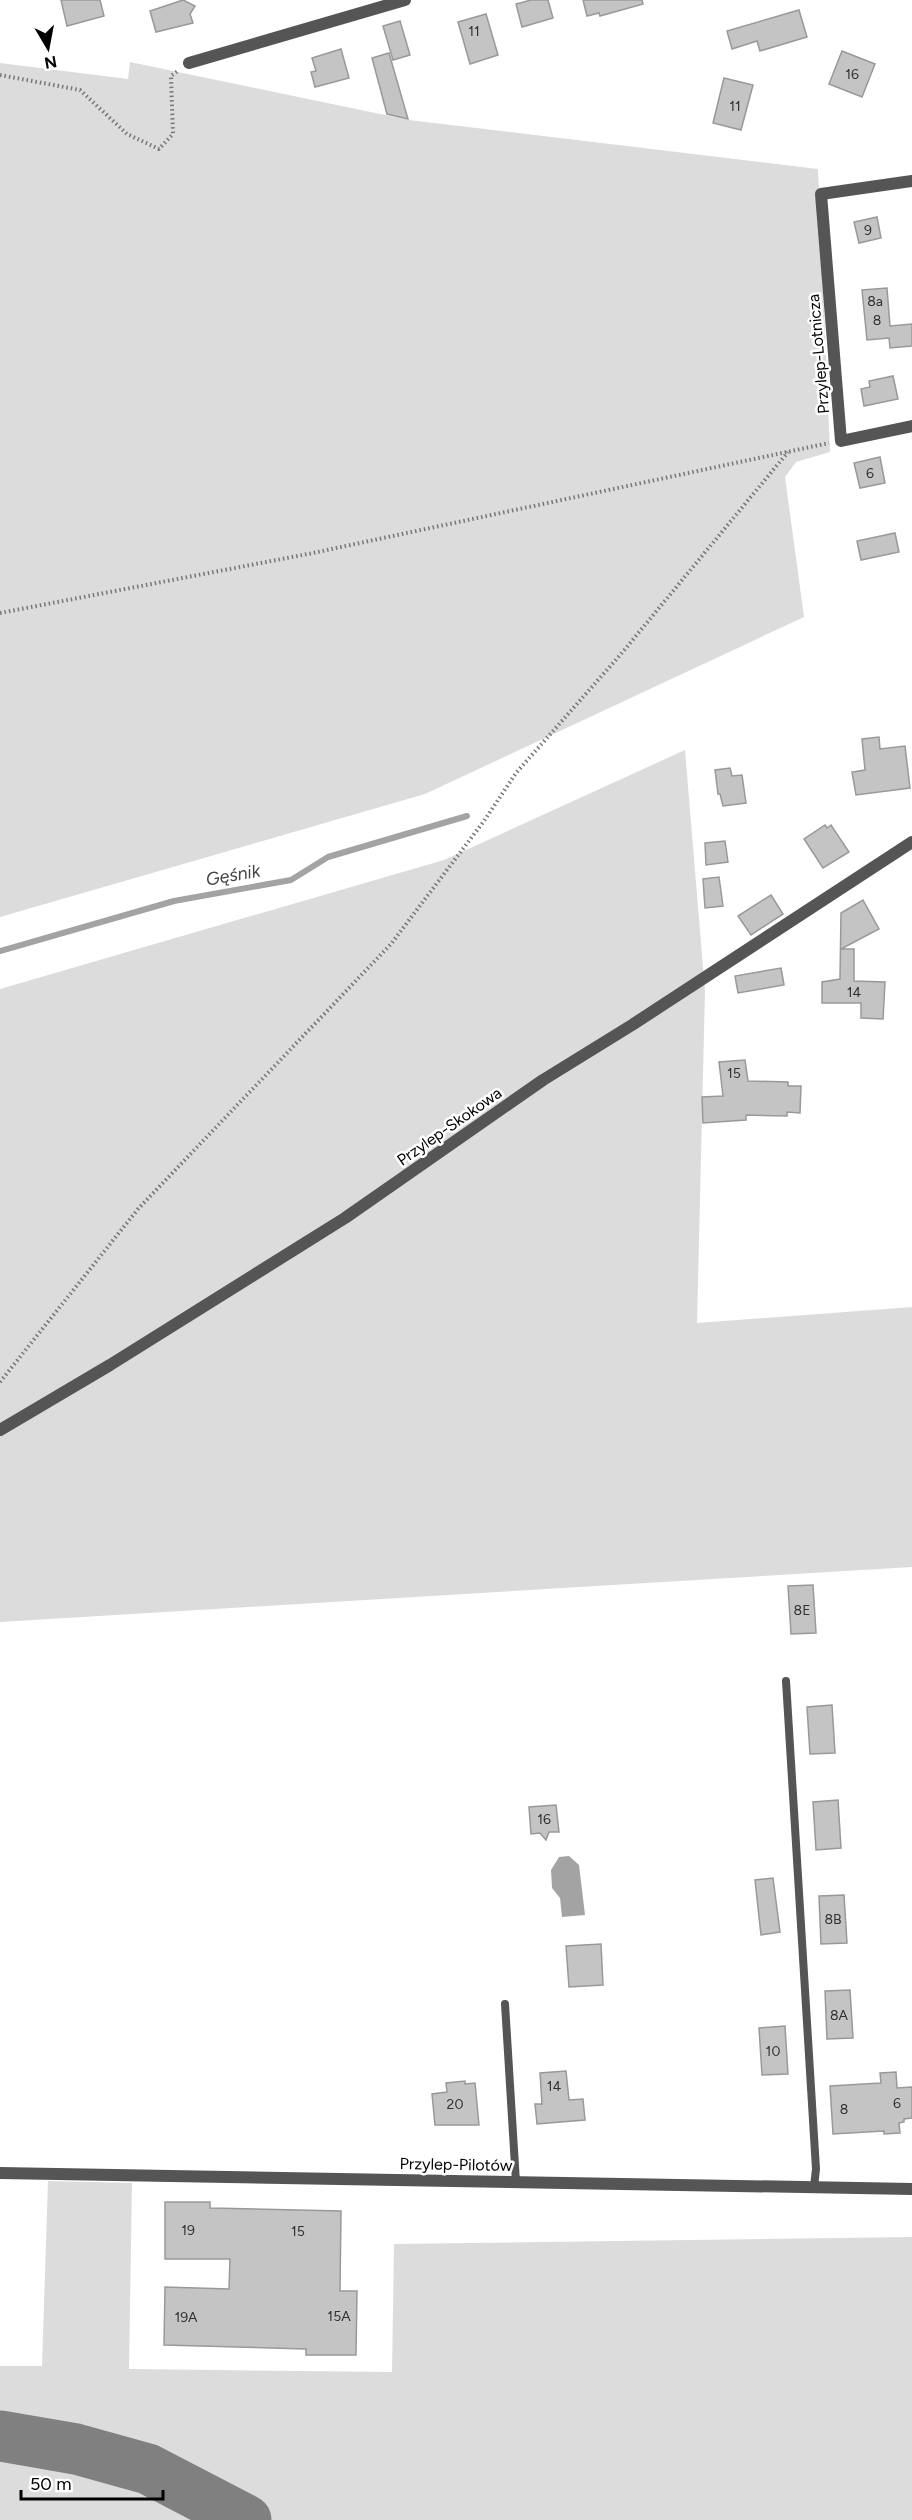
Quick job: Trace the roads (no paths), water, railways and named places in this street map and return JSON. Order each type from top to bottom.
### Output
[{"type":"street","points":[[189,63],[405,0]]},
{"type":"street","name":"Przylep-Lotnicza","points":[[912,181],[821,194],[841,441],[912,426]]},
{"type":"street","name":"Przylep-Skokowa","points":[[0,1430],[110,1365],[345,1218],[543,1080],[632,1025],[912,842]]},
{"type":"street","name":"Przylep-Pilotów","points":[[0,2174],[912,2189]]},
{"type":"lane","points":[[786,1681],[816,2169],[814,2187]]},
{"type":"lane","points":[[505,2004],[516,2182]]},
{"type":"waterway","name":"Gęśnik","points":[[0,951],[174,901],[291,880],[328,857],[467,816]]}]
